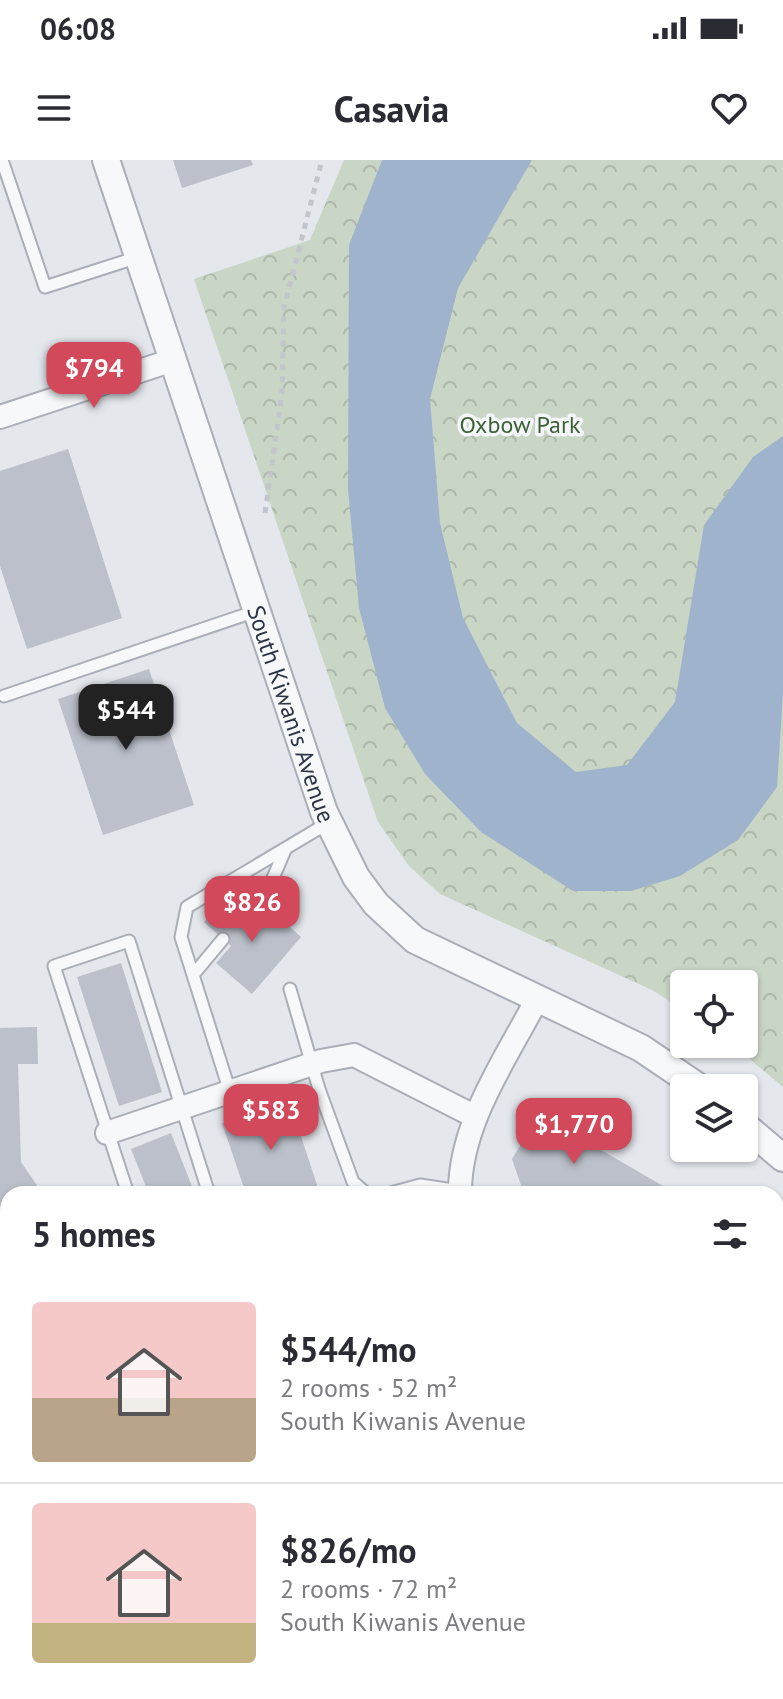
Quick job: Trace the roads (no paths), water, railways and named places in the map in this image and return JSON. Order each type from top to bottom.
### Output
[{"type":"street","name":"South Kiwanis Avenue","points":[[106,160],[328,823],[356,877],[395,923],[446,957],[641,1048],[679,1074]]},
{"type":"street","points":[[0,417],[173,360]]},
{"type":"street","points":[[461,1186],[463,1159],[476,1117],[537,999]]},
{"type":"street","points":[[107,1133],[314,1063],[354,1055],[476,1117]]},
{"type":"street","points":[[758,1137],[783,1158]]},
{"type":"lane","points":[[2,160],[45,287],[138,257]]},
{"type":"lane","points":[[4,696],[257,611]]},
{"type":"lane","points":[[230,1092],[181,937],[187,907],[328,823]]},
{"type":"lane","points":[[240,917],[270,885],[285,849]]},
{"type":"lane","points":[[193,975],[223,939]]},
{"type":"lane","points":[[125,1186],[54,966],[129,941],[206,1186]]},
{"type":"lane","points":[[290,989],[353,1182],[358,1186]]},
{"type":"water","points":[[382,160],[532,160],[458,288],[430,399],[440,523],[463,618],[517,723],[576,772],[627,765],[675,702],[704,525],[753,457],[783,436],[783,694],[777,787],[738,840],[680,876],[631,891],[573,891],[481,832],[425,774],[385,708],[359,608],[348,489],[349,245]]},
{"type":"park label","name":"Oxbow Park","points":[[520,424]]}]
